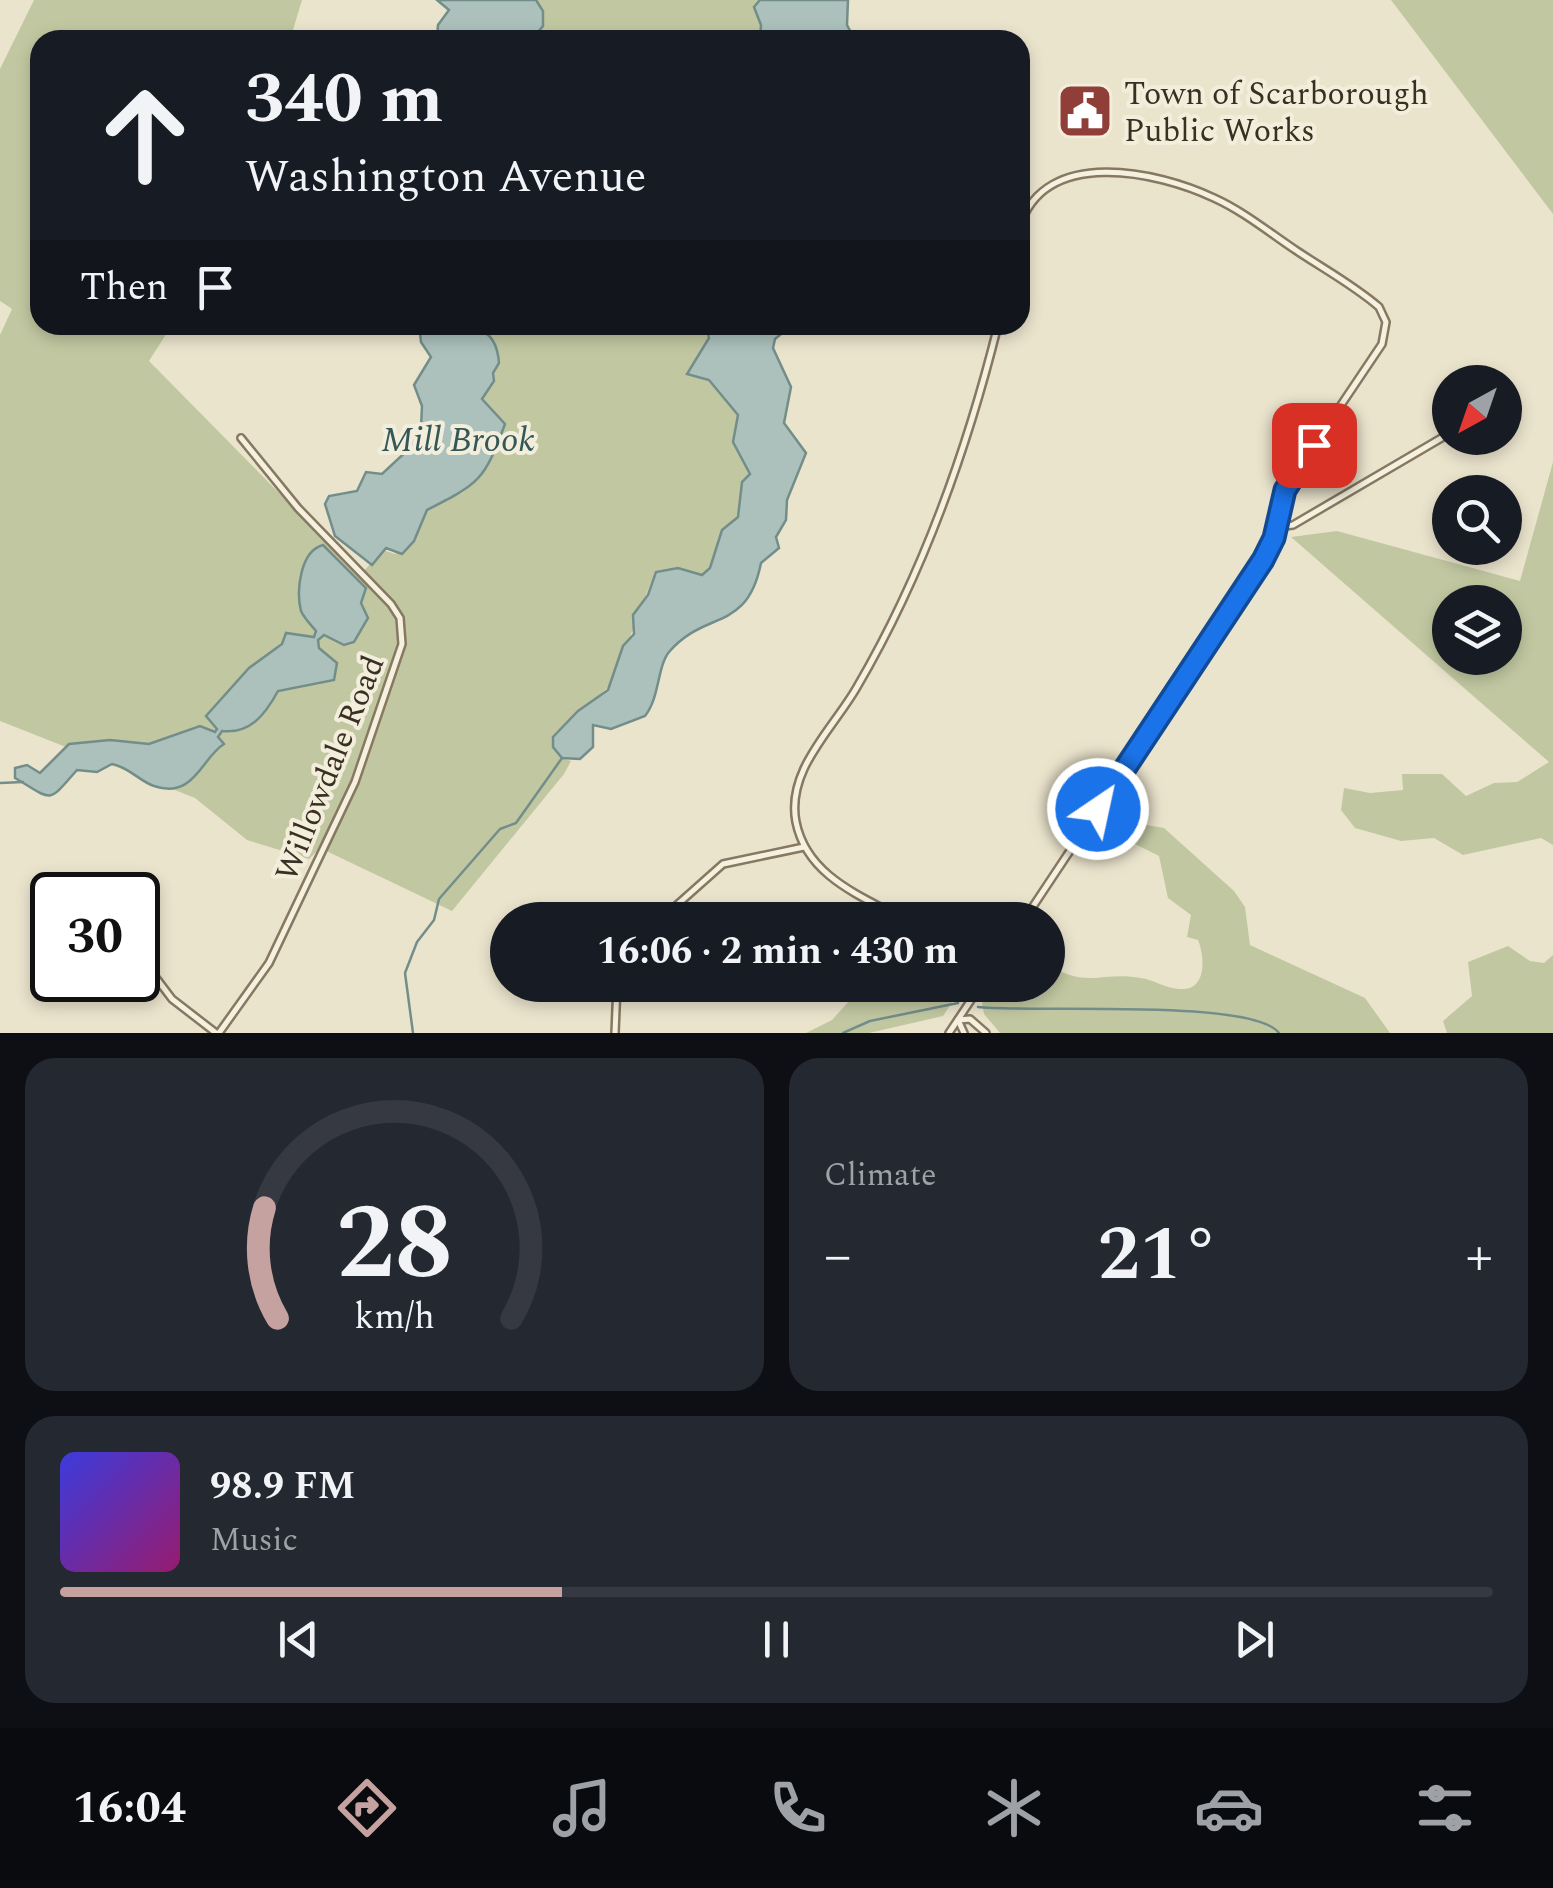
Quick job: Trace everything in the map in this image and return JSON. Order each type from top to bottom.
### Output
[{"type":"street","points":[[1030,210],[1041,192],[1072,174],[1106,172],[1218,199],[1379,307],[1386,322],[1382,344],[1288,484],[1269,551],[1036,902]]},
{"type":"street","points":[[873,902],[830,878],[804,846],[795,816],[800,778],[868,668],[917,568],[971,419],[995,335]]},
{"type":"street","name":"Willowdale Road","points":[[217,1033],[270,964],[324,853],[376,727],[402,638],[400,618],[391,604],[298,508],[241,438]]},
{"type":"street","points":[[1276,527],[1293,526],[1432,443]]},
{"type":"street","points":[[680,902],[722,864],[804,846]]},
{"type":"street","points":[[160,983],[172,999],[217,1033]]},
{"type":"street","points":[[616,1033],[617,1002]]},
{"type":"street","points":[[949,1033],[970,1002]]},
{"type":"street","points":[[958,1020],[970,1018],[986,1033]]},
{"type":"street","points":[[958,1020],[964,1033]]},
{"type":"green space","points":[[34,0],[302,0],[293,30],[30,30],[30,335],[166,335],[149,361],[360,575],[383,550],[395,554],[430,508],[462,493],[490,462],[493,439],[482,399],[495,370],[496,352],[489,335],[708,335],[687,372],[709,380],[738,415],[733,442],[750,474],[742,482],[738,517],[722,530],[710,568],[701,575],[651,582],[612,684],[555,733],[562,758],[571,761],[564,774],[452,911],[320,848],[309,859],[247,840],[195,798],[0,721],[0,335],[12,309],[0,301],[0,69]]},
{"type":"green space","points":[[536,0],[760,0],[754,10],[761,30],[538,30],[544,22]]},
{"type":"green space","points":[[1391,0],[1553,0],[1553,214]]},
{"type":"green space","points":[[1553,462],[1553,845],[1541,838],[1463,855],[1434,838],[1401,841],[1355,828],[1341,810],[1344,788],[1370,793],[1403,790],[1402,774],[1442,774],[1466,796],[1494,783],[1517,782],[1549,762],[1449,675],[1522,675],[1522,585],[1432,585],[1432,660],[1291,537],[1337,531],[1432,557],[1432,565],[1461,565],[1520,581]]},
{"type":"green space","points":[[1118,820],[1164,828],[1234,891],[1245,907],[1250,945],[1365,998],[1390,1033],[1000,1033],[984,1014],[982,1003],[1065,1002],[1065,973],[1085,978],[1141,978],[1175,989],[1189,988],[1199,979],[1202,964],[1198,940],[1187,937],[1191,915],[1168,898],[1159,856],[1123,838]]},
{"type":"green space","points":[[1508,946],[1530,961],[1544,963],[1553,955],[1553,1033],[1447,1033],[1443,1021],[1472,996],[1468,962]]},
{"type":"green space","points":[[848,1002],[952,1002],[943,1016],[869,1033],[806,1033],[832,1020]]},
{"type":"water","points":[[437,0],[536,0],[543,11],[543,26],[540,30],[438,30],[449,10]]},
{"type":"water","points":[[760,0],[848,0],[850,30],[761,30],[754,7]]},
{"type":"water","name":"Mill Brook","points":[[420,335],[490,337],[499,363],[493,373],[494,381],[482,399],[505,424],[478,478],[427,510],[414,541],[402,554],[386,548],[372,565],[335,536],[325,504],[329,496],[357,491],[366,472],[382,474],[410,448],[421,427],[422,406],[414,385],[431,357]]},
{"type":"water","points":[[708,335],[780,335],[773,348],[791,387],[784,423],[806,453],[787,500],[786,520],[776,537],[779,548],[761,563],[755,585],[735,611],[697,630],[669,652],[645,716],[611,729],[593,725],[593,747],[580,759],[562,758],[553,747],[553,737],[578,711],[608,690],[623,646],[634,634],[633,615],[648,595],[656,572],[678,568],[702,575],[710,568],[722,530],[738,517],[742,482],[750,474],[733,442],[738,415],[709,380],[687,374]]},
{"type":"water","points":[[323,545],[366,588],[361,603],[368,618],[354,642],[344,645],[324,635],[318,640],[319,648],[337,663],[334,680],[278,691],[268,708],[249,726],[222,731],[218,737],[224,744],[196,775],[179,787],[154,786],[112,764],[97,772],[77,770],[49,795],[15,778],[15,768],[27,765],[40,773],[69,744],[110,740],[149,744],[200,726],[215,732],[217,729],[206,716],[249,668],[282,644],[286,633],[314,637],[316,631],[301,611],[299,593],[309,555]]},
{"type":"waterway","points":[[413,1033],[405,973],[417,942],[434,920],[439,899],[500,829],[516,823],[562,758]]},
{"type":"waterway","name":"Mill Brook","points":[[0,783],[23,782]]},
{"type":"waterway","points":[[843,1033],[870,1021],[958,1003]]},
{"type":"waterway","points":[[978,1007],[1186,1011],[1261,1022],[1279,1033]]},
{"type":"place","name":"Town of Scarborough Public Works","points":[[1085,111]]},
{"type":"route","points":[[1098,809],[1269,551],[1285,490],[1314,445]]}]
